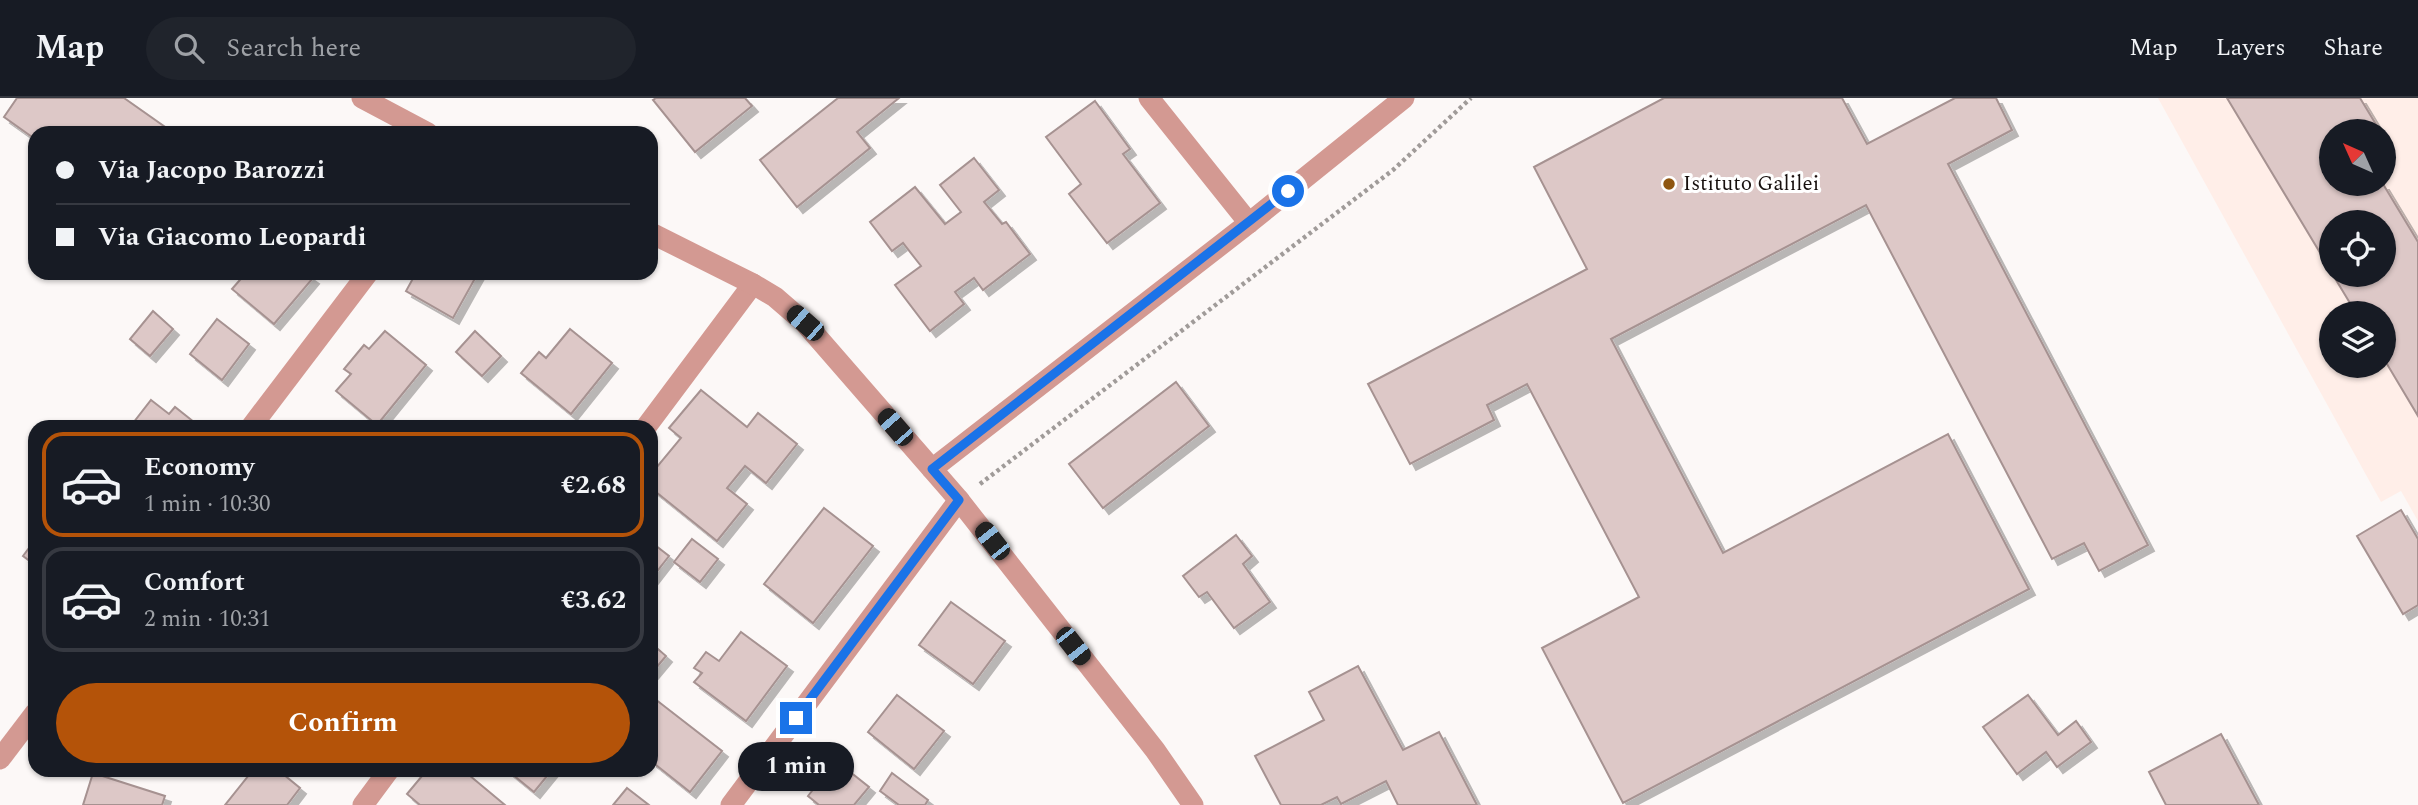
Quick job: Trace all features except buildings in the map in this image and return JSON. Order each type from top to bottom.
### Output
[{"type":"street","points":[[362,98],[415,126]]},
{"type":"street","points":[[1149,98],[1250,223]]},
{"type":"street","points":[[932,469],[1250,223],[1404,98]]},
{"type":"street","points":[[658,236],[753,284],[775,297],[805,323],[959,500],[1155,750],[1193,805]]},
{"type":"street","points":[[256,420],[363,280]]},
{"type":"street","points":[[651,420],[753,284]]},
{"type":"street","points":[[731,805],[959,500]]},
{"type":"street","points":[[0,759],[28,722]]},
{"type":"street","points":[[363,805],[384,777]]},
{"type":"path","points":[[959,500],[1393,170],[1471,98]]},
{"type":"shaded area","points":[[2158,98],[2418,98],[2418,521],[2401,491],[2381,502]]},
{"type":"place","name":"Istituto Galilei","points":[[1669,184]]},
{"type":"route","points":[[796,718],[959,500],[932,469],[1288,191]]}]
